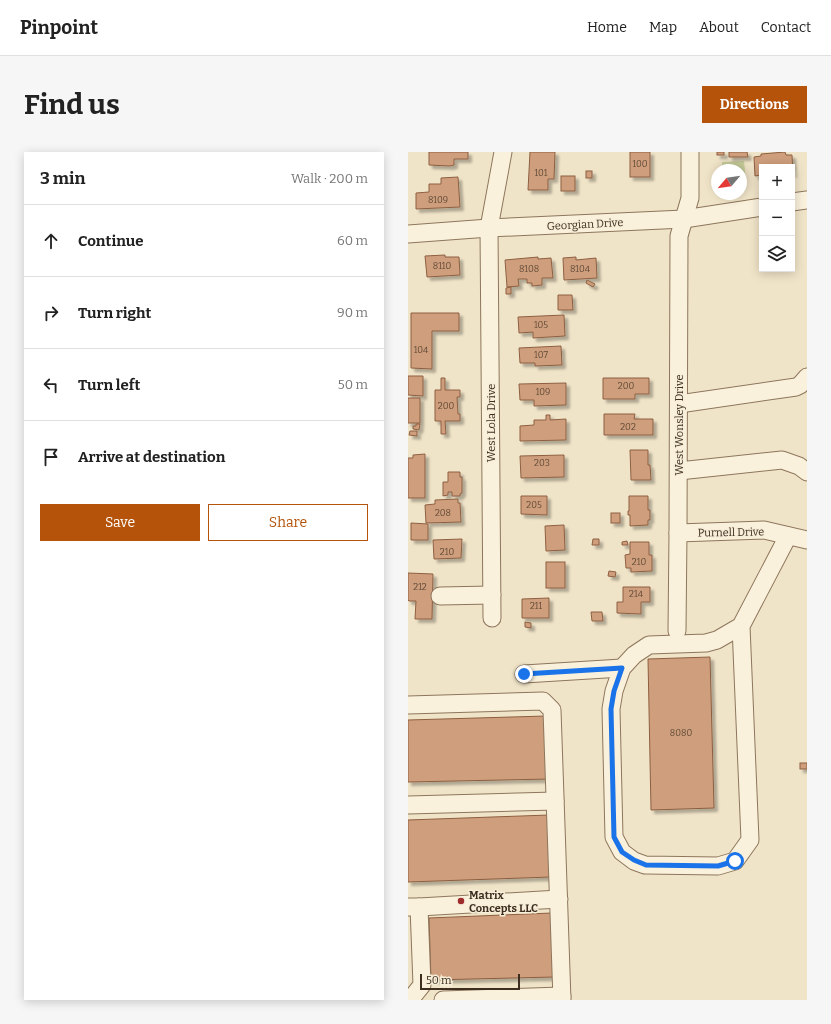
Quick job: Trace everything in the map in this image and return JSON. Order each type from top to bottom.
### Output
[{"type":"street","name":"West Lola Drive","points":[[492,618],[489,228],[503,152]]},
{"type":"street","name":"West Wonsley Drive","points":[[677,631],[679,236],[690,198],[690,152]]},
{"type":"street","points":[[795,202],[807,200]]},
{"type":"street","name":"Georgian Drive","points":[[408,234],[489,228],[684,219],[759,207]]},
{"type":"street","points":[[679,404],[796,387],[800,385],[807,377]]},
{"type":"street","points":[[679,471],[782,460],[799,466],[807,472]]},
{"type":"street","name":"Purnell Drive","points":[[678,533],[764,530],[807,540]]},
{"type":"street","points":[[741,626],[717,640],[706,643],[649,645],[634,655],[622,668],[614,691],[611,709],[614,837],[622,852],[634,860],[646,865],[718,866],[735,861],[750,840],[741,626],[788,536]]},
{"type":"street","points":[[440,596],[492,595]]},
{"type":"street","points":[[524,674],[622,668]]},
{"type":"street","points":[[408,705],[543,701],[552,710],[562,998],[443,1000]]},
{"type":"street","points":[[408,805],[555,801]]},
{"type":"street","points":[[410,1000],[422,985],[413,907],[559,899]]},
{"type":"green space","points":[[744,161],[744,164],[722,164],[722,162]]},
{"type":"building","points":[[429,152],[468,152],[468,159],[454,159],[454,165],[450,166],[429,165]]},
{"type":"building","points":[[530,152],[555,152],[554,179],[548,179],[548,190],[528,190]]},
{"type":"building","points":[[630,152],[650,152],[650,177],[630,177]]},
{"type":"building","points":[[717,152],[724,152],[724,155],[717,155]]},
{"type":"building","points":[[729,152],[747,152],[748,157],[729,157]]},
{"type":"building","points":[[785,152],[786,155],[792,155],[792,164],[759,164],[759,175],[755,176],[754,157],[761,156],[761,154]]},
{"type":"building","points":[[586,171],[592,171],[592,178],[586,178]]},
{"type":"building","points":[[561,176],[575,176],[575,191],[561,191]]},
{"type":"building","points":[[458,177],[460,207],[416,209],[416,193],[429,192],[429,184],[441,184],[441,178]]},
{"type":"building","points":[[445,255],[445,257],[459,257],[460,275],[427,277],[425,256]]},
{"type":"building","points":[[538,257],[538,259],[551,258],[553,278],[542,278],[542,285],[532,286],[532,283],[527,283],[527,279],[518,279],[519,286],[507,287],[505,260]]},
{"type":"building","points":[[576,257],[576,260],[596,258],[597,278],[564,280],[563,258]]},
{"type":"building","points":[[587,280],[595,284],[593,287],[586,283]]},
{"type":"building","points":[[511,287],[511,294],[506,294],[506,288]]},
{"type":"building","points":[[558,295],[572,295],[573,310],[558,310]]},
{"type":"building","points":[[411,313],[459,313],[459,331],[432,331],[432,369],[411,368]]},
{"type":"building","points":[[564,315],[565,336],[533,338],[533,332],[519,333],[518,317]]},
{"type":"building","points":[[561,346],[562,365],[535,366],[535,363],[520,363],[519,348]]},
{"type":"building","points":[[408,376],[423,376],[423,396],[408,395]]},
{"type":"building","points":[[441,378],[445,378],[445,390],[460,390],[460,397],[457,397],[460,421],[445,421],[446,434],[441,434],[441,421],[435,421],[435,390],[441,390]]},
{"type":"building","points":[[603,378],[649,378],[649,394],[635,394],[635,399],[603,399]]},
{"type":"building","points":[[566,383],[566,405],[534,406],[534,400],[520,400],[519,384]]},
{"type":"building","points":[[408,398],[420,398],[420,423],[408,423]]},
{"type":"building","points":[[604,414],[635,414],[634,419],[653,419],[653,435],[604,435]]},
{"type":"building","points":[[546,415],[550,415],[550,420],[566,419],[566,440],[520,441],[520,426],[534,425],[534,420],[546,420]]},
{"type":"building","points":[[416,424],[420,424],[419,430],[413,429],[413,426],[416,426]]},
{"type":"building","points":[[410,431],[417,431],[417,436],[409,435]]},
{"type":"building","points":[[630,450],[648,450],[648,465],[650,465],[651,480],[631,480]]},
{"type":"building","points":[[425,454],[425,498],[408,498],[408,458],[413,458],[413,455]]},
{"type":"building","points":[[564,455],[564,477],[521,478],[520,456]]},
{"type":"building","points":[[448,472],[460,472],[460,477],[462,477],[462,493],[460,496],[452,496],[452,492],[448,492],[448,495],[443,496],[443,482],[448,482]]},
{"type":"building","points":[[521,496],[547,496],[547,515],[521,514]]},
{"type":"building","points":[[629,496],[648,496],[650,520],[648,520],[648,525],[630,526],[630,515],[628,515]]},
{"type":"building","points":[[458,499],[458,503],[460,503],[461,522],[426,523],[425,505],[435,504],[435,500]]},
{"type":"building","points":[[611,513],[620,513],[620,523],[611,523]]},
{"type":"building","points":[[411,523],[428,524],[428,540],[411,540]]},
{"type":"building","points":[[564,525],[565,550],[546,551],[545,526]]},
{"type":"building","points":[[462,539],[461,558],[434,559],[433,540]]},
{"type":"building","points":[[593,539],[599,539],[599,545],[592,545]]},
{"type":"building","points":[[627,541],[628,545],[622,545],[622,542]]},
{"type":"building","points":[[630,542],[649,542],[649,555],[652,555],[652,571],[631,572],[631,568],[626,568],[625,555],[630,554]]},
{"type":"building","points":[[546,562],[565,562],[565,588],[546,588]]},
{"type":"building","points":[[609,571],[616,572],[615,577],[608,576]]},
{"type":"building","points":[[408,573],[433,574],[432,619],[415,619],[416,601],[408,600]]},
{"type":"building","points":[[623,587],[650,587],[650,602],[641,602],[641,614],[617,613],[617,602],[623,602]]},
{"type":"building","points":[[549,598],[549,618],[522,618],[522,599]]},
{"type":"building","points":[[591,612],[602,612],[603,621],[592,621]]},
{"type":"building","points":[[525,622],[531,623],[531,628],[525,627]]},
{"type":"building","points":[[710,657],[714,808],[651,810],[648,659]]},
{"type":"building","points":[[546,716],[549,779],[408,782],[408,720]]},
{"type":"building","points":[[800,763],[807,763],[807,769],[800,769]]},
{"type":"building","points":[[549,815],[551,877],[408,882],[408,820]]},
{"type":"building","points":[[552,913],[554,977],[431,980],[429,918]]},
{"type":"place","name":"Matrix Concepts LLC","points":[[461,901]]},
{"type":"route","points":[[524,674],[622,668],[614,691],[611,709],[614,837],[622,852],[634,860],[646,865],[718,866],[735,861]]}]
